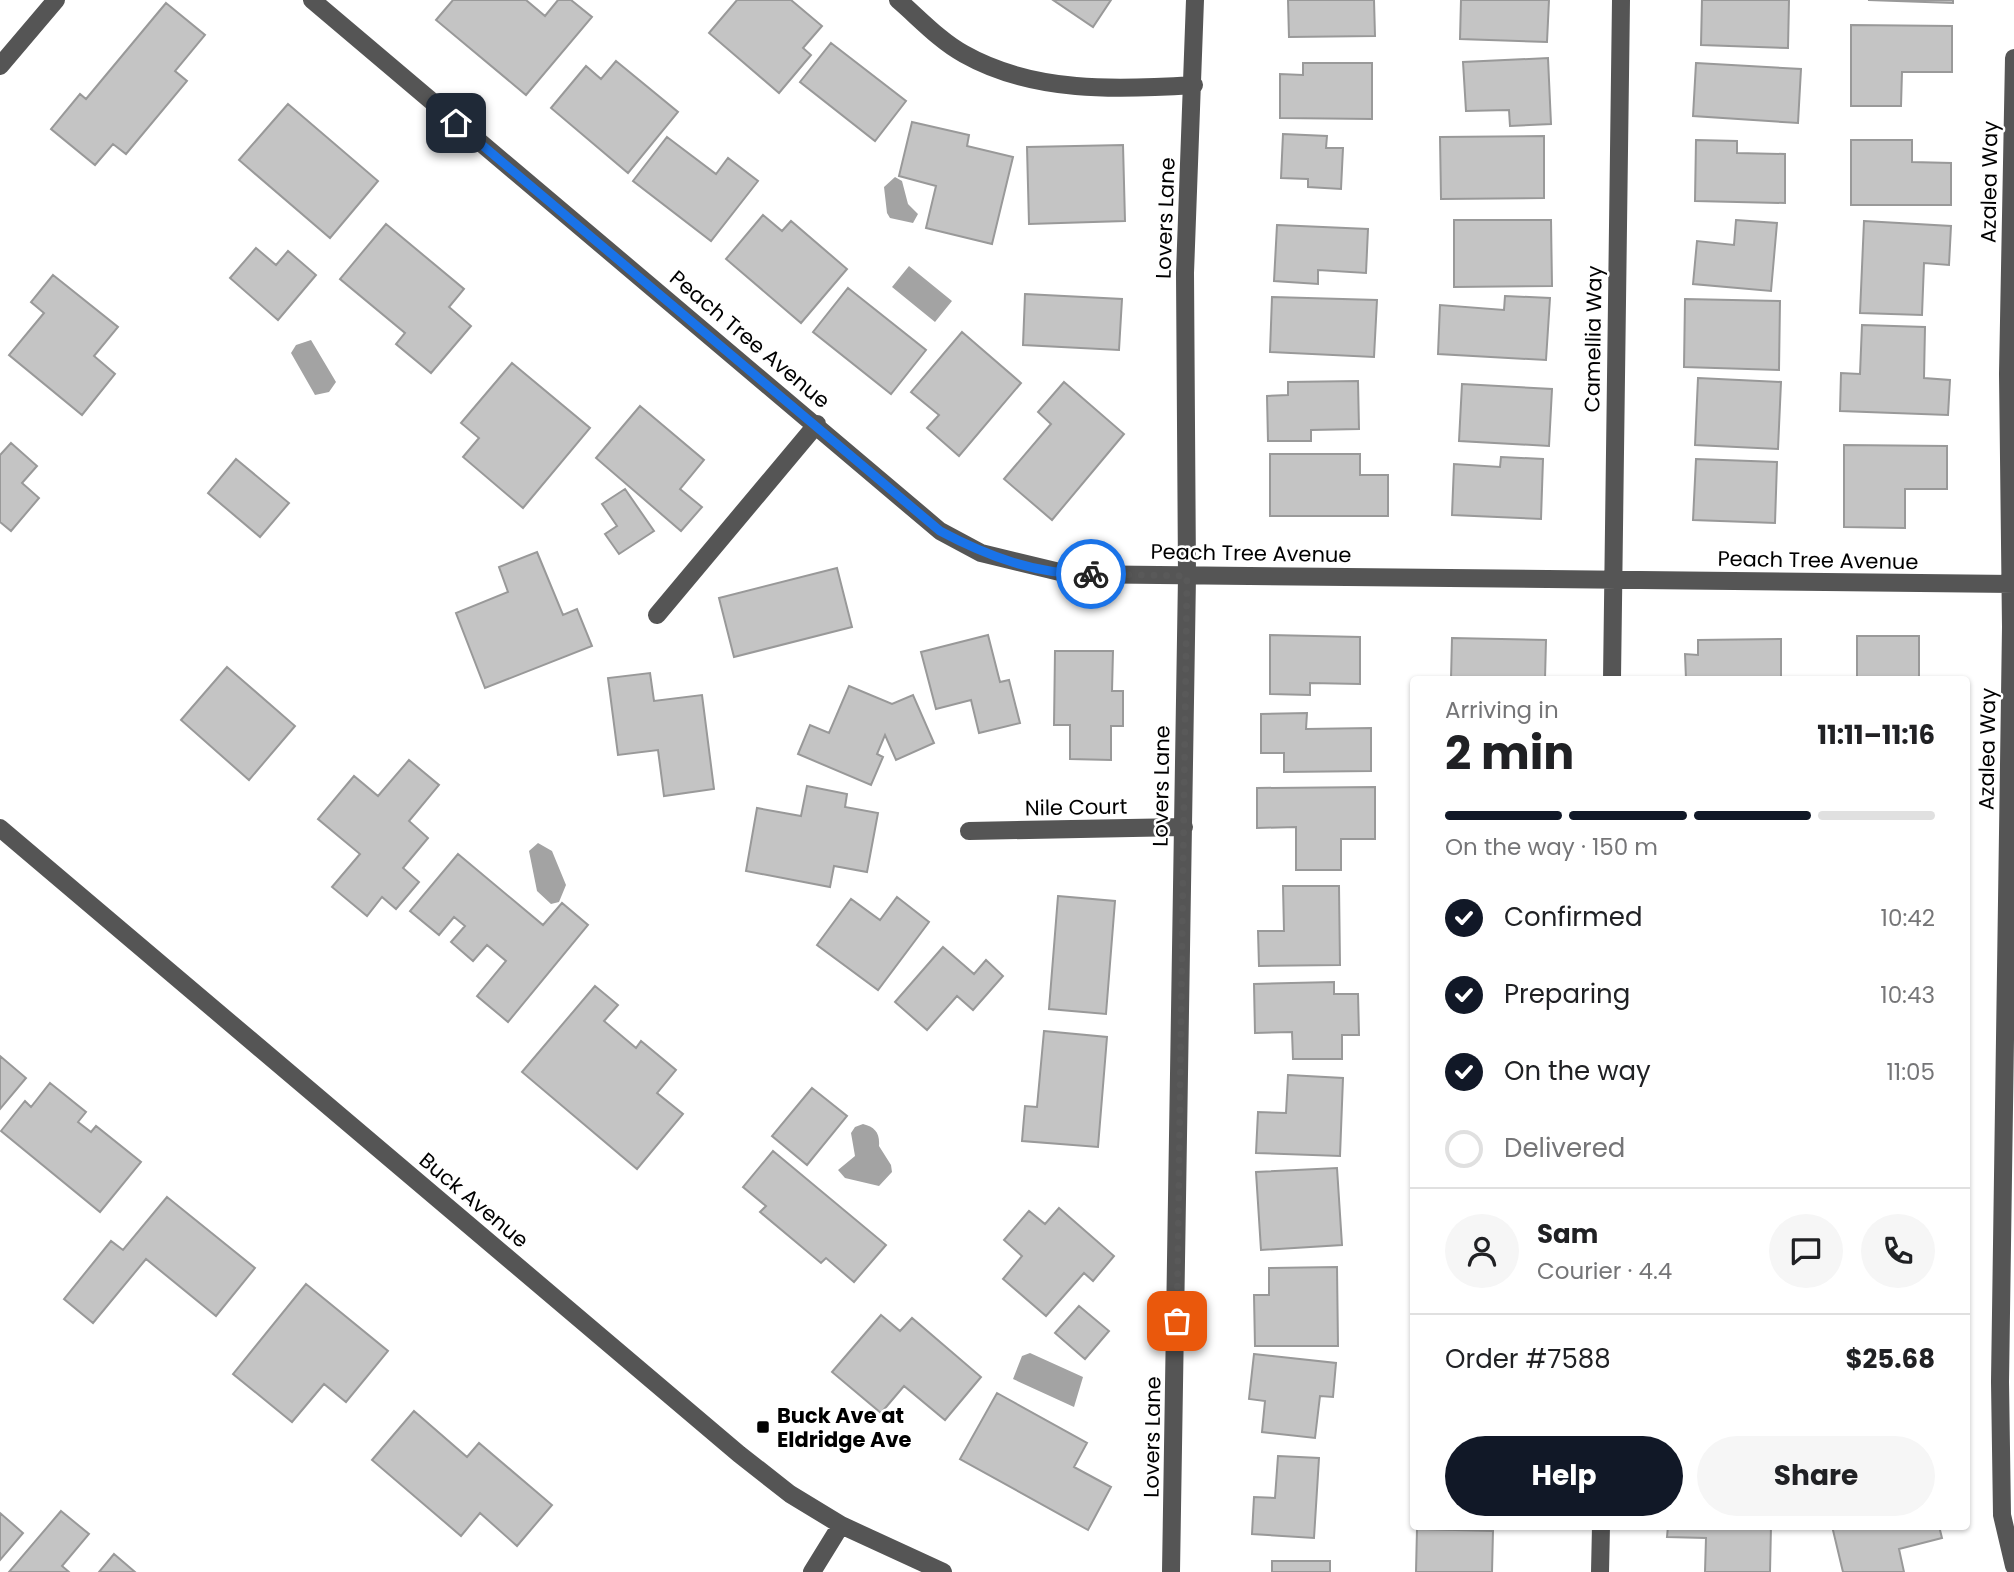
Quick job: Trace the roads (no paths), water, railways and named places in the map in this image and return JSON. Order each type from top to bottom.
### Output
[{"type":"street","points":[[0,66],[56,0]]},
{"type":"street","name":"Peach Tree Avenue","points":[[312,0],[817,424],[940,531],[981,554],[1068,574],[2013,584]]},
{"type":"street","points":[[898,0],[962,53],[1004,72],[1058,85],[1147,88],[1194,85]]},
{"type":"street","name":"Lovers Lane","points":[[1171,1572],[1187,576],[1185,273],[1194,85],[1195,0]]},
{"type":"street","name":"Camellia Way","points":[[1612,676],[1621,0]]},
{"type":"street","name":"Azalea Way","points":[[2014,58],[2008,374],[2013,584],[2000,1395],[2002,1515],[2014,1566]]},
{"type":"street","points":[[657,615],[817,424]]},
{"type":"street","name":"Nile Court","points":[[969,831],[1184,827]]},
{"type":"street","name":"Buck Avenue","points":[[0,828],[739,1454],[790,1494],[841,1525],[943,1572]]},
{"type":"street","points":[[814,1572],[841,1525]]},
{"type":"street","points":[[1600,1572],[1601,1530]]},
{"type":"place","name":"Buck Ave at Eldridge Ave","points":[[763,1427]]}]
